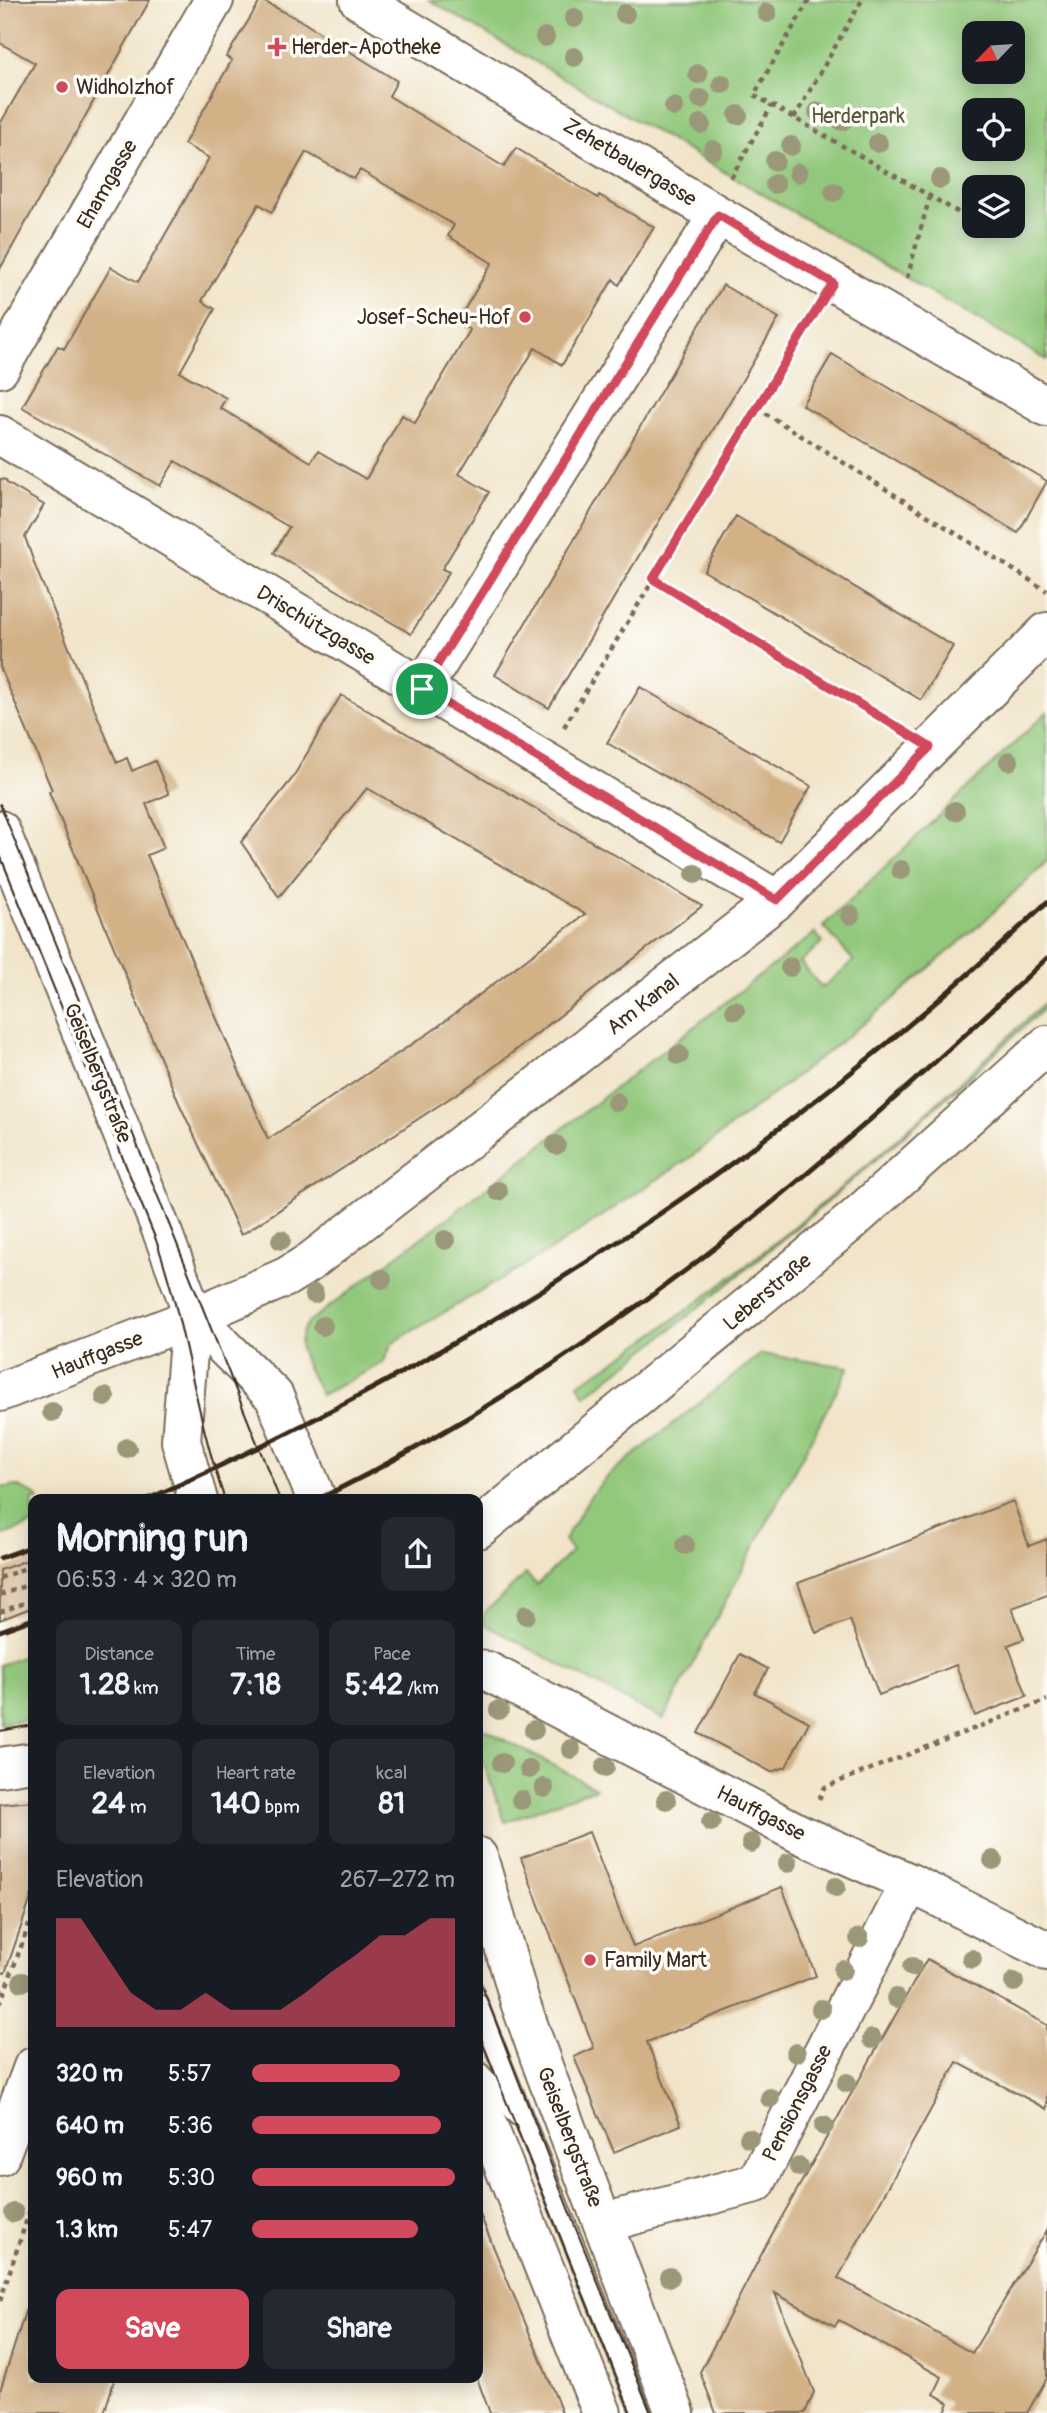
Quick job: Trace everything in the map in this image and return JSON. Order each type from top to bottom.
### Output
[{"type":"street","name":"Ehamgasse","points":[[0,368],[214,0]]},
{"type":"street","name":"Zehetbauergasse","points":[[359,0],[718,215],[1047,407]]},
{"type":"street","points":[[422,689],[718,215]]},
{"type":"street","name":"Drischützgasse","points":[[0,435],[777,900]]},
{"type":"street","name":"Am Kanal","points":[[194,1317],[286,1277],[310,1262],[777,900],[1047,632]]},
{"type":"street","name":"Geiselbergstraße","points":[[0,830],[194,1317],[274,1396],[315,1494]]},
{"type":"street","name":"Leberstraße","points":[[483,1525],[853,1220],[1047,1045]]},
{"type":"street","points":[[194,1317],[188,1352],[181,1441],[196,1494]]},
{"type":"street","name":"Hauffgasse","points":[[0,1392],[194,1317]]},
{"type":"street","name":"Hauffgasse","points":[[483,1671],[800,1834],[910,1883],[1047,1951]]},
{"type":"street","points":[[0,1767],[28,1763]]},
{"type":"street","name":"Geiselbergstraße","points":[[483,1874],[524,2013],[676,2413]]},
{"type":"street","name":"Pensionsgasse","points":[[603,2223],[755,2183],[910,1883]]},
{"type":"street","points":[[0,2156],[28,2080]]},
{"type":"street","points":[[483,2114],[602,2413]]},
{"type":"lane","points":[[483,2017],[641,2413]]},
{"type":"lane","points":[[483,2077],[526,2126]]},
{"type":"path","points":[[809,0],[754,95],[962,214]]},
{"type":"path","points":[[794,118],[862,0]]},
{"type":"path","points":[[732,176],[772,105]]},
{"type":"path","points":[[896,319],[930,196]]},
{"type":"path","points":[[544,760],[833,283]]},
{"type":"path","points":[[757,408],[1047,591]]},
{"type":"path","points":[[653,579],[930,747]]},
{"type":"path","points":[[0,1578],[28,1568]]},
{"type":"path","points":[[0,1595],[28,1585]]},
{"type":"path","points":[[0,1612],[28,1602]]},
{"type":"path","points":[[800,1834],[825,1787],[1047,1700]]},
{"type":"path","points":[[0,2004],[28,1928]]},
{"type":"path","points":[[0,2301],[28,2216]]},
{"type":"green space","name":"Herderpark","points":[[429,0],[1047,0],[1047,360]]},
{"type":"green space","points":[[1047,712],[1047,861],[981,924],[861,1026],[691,1157],[551,1250],[392,1343],[383,1363],[321,1395],[300,1347],[303,1329],[310,1321],[445,1220],[815,933],[823,942],[800,962],[822,988],[854,961],[823,926]]},
{"type":"green space","points":[[1047,1000],[1047,1005],[992,1057],[821,1207],[585,1396],[578,1384],[666,1325],[804,1219],[927,1112]]},
{"type":"green space","points":[[761,1354],[849,1367],[663,1720],[484,1624],[486,1611],[526,1574],[537,1585],[572,1551],[564,1540],[591,1495],[610,1474]]},
{"type":"green space","points":[[16,1486],[34,1494],[28,1494],[28,1526],[4,1535],[0,1535],[0,1488]]},
{"type":"green space","points":[[28,1655],[28,1719],[0,1724],[0,1665]]},
{"type":"green space","points":[[483,1729],[596,1788],[505,1822],[483,1762]]},
{"type":"building","name":"Widholzhof","points":[[0,0],[150,0],[0,269],[0,124],[35,63],[0,43]]},
{"type":"building","name":"Josef-Scheu-Hof","points":[[261,0],[298,19],[397,81],[389,96],[504,167],[516,148],[598,198],[599,195],[654,227],[619,285],[613,279],[562,365],[535,348],[459,474],[489,492],[442,569],[449,572],[411,634],[274,553],[289,527],[175,461],[160,486],[22,407],[58,346],[64,349],[111,267],[138,282],[209,158],[184,144],[232,60],[226,57]],"holes":[[[306,152],[354,179],[360,170],[454,225],[448,236],[492,263],[457,322],[470,330],[415,423],[402,415],[366,479],[318,451],[311,462],[220,408],[226,398],[180,372],[215,309],[202,301],[259,204],[272,212]]]},
{"type":"building","points":[[723,285],[779,318],[549,708],[495,675]]},
{"type":"building","points":[[832,354],[1047,481],[1018,533],[802,405]]},
{"type":"building","points":[[0,479],[6,480],[44,505],[25,537],[117,763],[127,758],[132,771],[155,761],[169,794],[146,804],[164,848],[147,855],[268,1139],[432,1031],[585,914],[367,788],[279,897],[241,842],[292,779],[341,695],[702,906],[473,1083],[241,1235],[179,1103],[49,792],[52,790],[0,667]]},
{"type":"building","points":[[736,516],[953,646],[921,700],[704,571]]},
{"type":"building","points":[[640,687],[811,786],[779,842],[607,743]]},
{"type":"building","points":[[1013,1501],[1029,1546],[1047,1539],[1047,1595],[1012,1608],[1024,1639],[1008,1645],[1027,1696],[975,1716],[956,1665],[879,1695],[850,1620],[816,1633],[798,1583]]},
{"type":"building","points":[[28,1560],[28,1609],[0,1620],[0,1570]]},
{"type":"building","points":[[740,1654],[768,1669],[755,1693],[809,1722],[786,1767],[771,1772],[698,1733]]},
{"type":"building","points":[[28,1801],[28,1906],[5,1973],[0,1972],[0,1804]]},
{"type":"building","points":[[589,1832],[633,1947],[782,1887],[816,1976],[647,2042],[681,2125],[614,2152],[574,2057],[594,2048],[521,1858]]},
{"type":"building","points":[[927,1959],[1047,2025],[1047,2109],[957,2062],[838,2278],[972,2353],[1047,2230],[1047,2378],[1027,2413],[944,2413],[949,2403],[934,2394],[942,2377],[839,2320],[835,2326],[775,2293],[814,2392],[805,2413],[716,2413],[700,2372],[770,2238]]},
{"type":"building","points":[[483,2222],[562,2413],[490,2413],[479,2383],[483,2383]]},
{"type":"building","points":[[26,2309],[28,2383],[113,2383],[104,2413],[0,2413],[0,2391]]},
{"type":"tram line","points":[[0,804],[278,1494]]},
{"type":"tram line","points":[[0,855],[156,1240],[223,1494]]},
{"type":"tram line","points":[[0,1731],[28,1726]]},
{"type":"tram line","points":[[483,1989],[651,2413]]},
{"type":"tram line","points":[[483,2043],[631,2413]]},
{"type":"railway","points":[[159,1494],[269,1442],[389,1379],[507,1312],[622,1239],[733,1162],[841,1080],[946,993],[1047,902]]},
{"type":"railway","points":[[328,1494],[420,1446],[518,1387],[612,1324],[703,1257],[878,1113],[1047,958]]},
{"type":"railway","points":[[0,1558],[28,1548]]},
{"type":"railway","points":[[0,1631],[28,1621]]},
{"type":"place","name":"Herder-Apotheke","points":[[277,47]]},
{"type":"place","name":"Widholzhof","points":[[62,87]]},
{"type":"place","name":"Josef-Scheu-Hof","points":[[525,317]]},
{"type":"place","name":"Family Mart","points":[[590,1960]]},
{"type":"route","points":[[718,215],[833,283],[653,579],[930,747],[777,900],[422,689],[718,215]]}]
